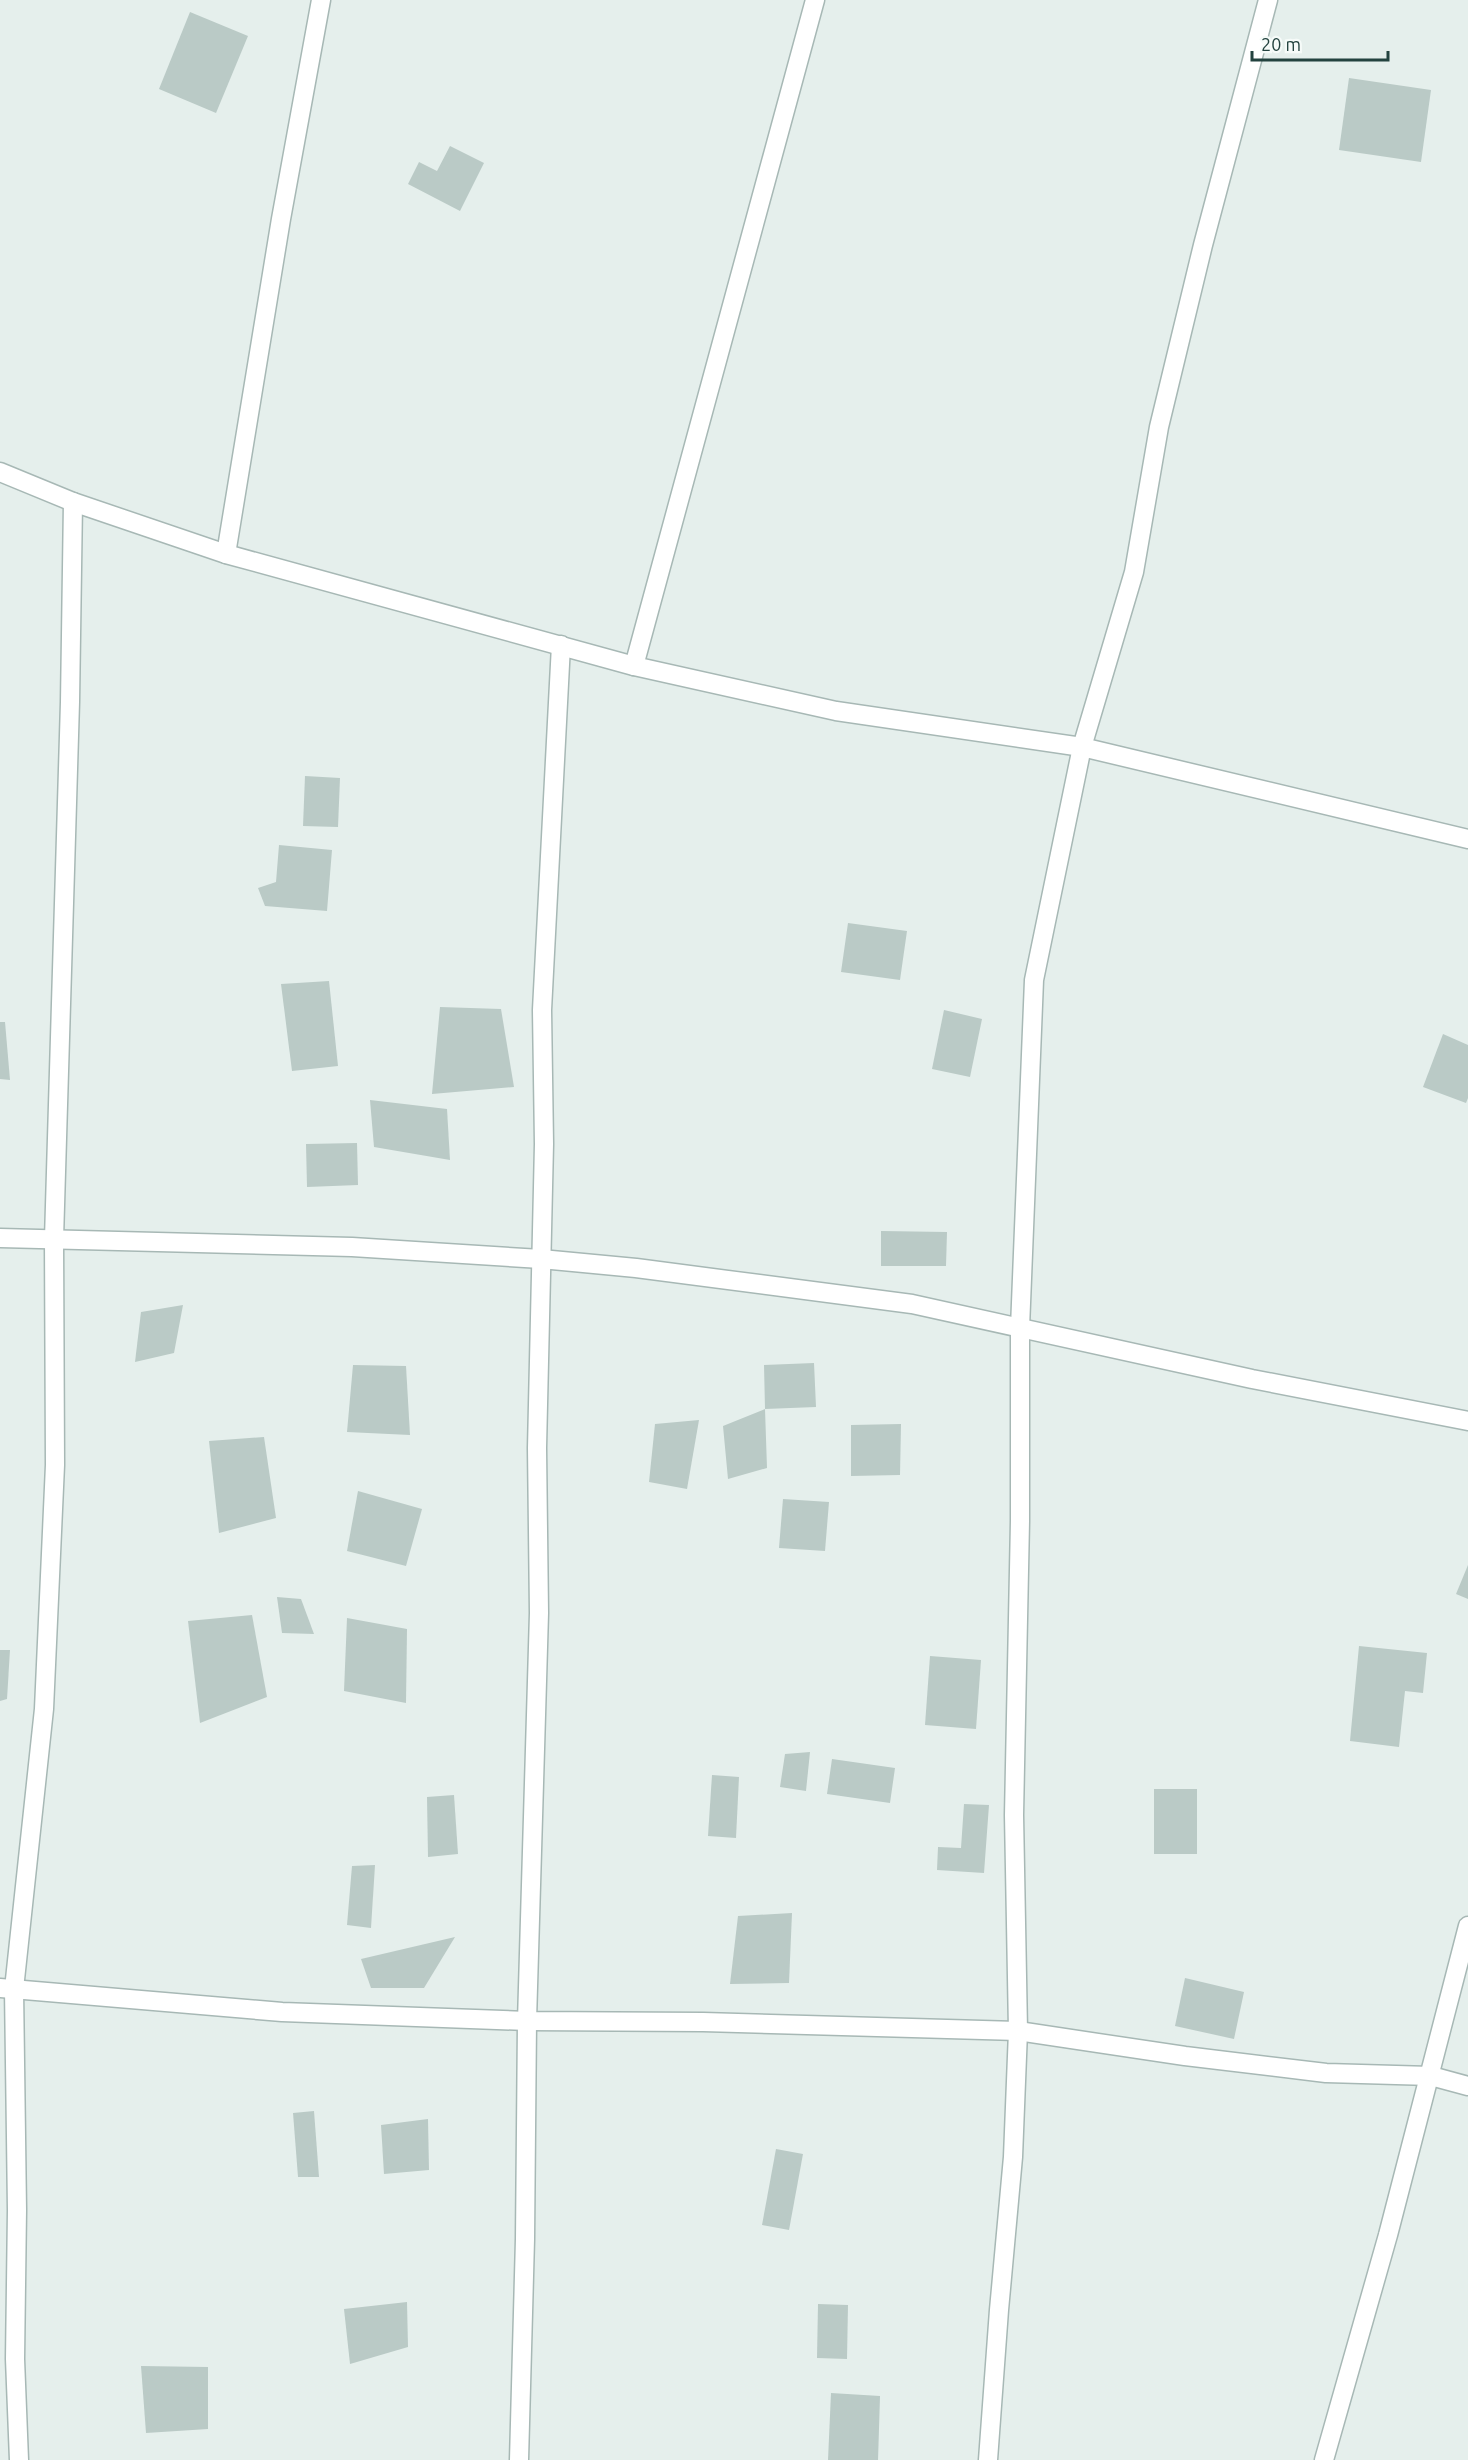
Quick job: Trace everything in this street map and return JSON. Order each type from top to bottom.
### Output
[{"type":"street","points":[[226,554],[281,219],[321,0]]},
{"type":"street","points":[[634,666],[815,0]]},
{"type":"street","points":[[988,2460],[1013,2157],[1018,2031],[1014,1815],[1020,1521],[1020,1328],[1034,980],[1082,747],[1134,572],[1159,427],[1206,233],[1268,0]]},
{"type":"street","points":[[0,472],[73,502],[226,554],[634,666],[836,711],[1082,747],[1468,839]]},
{"type":"street","points":[[19,2460],[15,2359],[17,2210],[7,1989],[44,1709],[55,1465],[54,1239],[73,502]]},
{"type":"street","points":[[519,2460],[525,2239],[526,2021],[539,1613],[537,1448],[544,1144],[542,1010],[561,645]]},
{"type":"street","points":[[0,1238],[352,1247],[541,1259],[636,1268],[912,1304],[1252,1379],[1468,1421]]},
{"type":"street","points":[[1324,2460],[1431,2076],[1468,1926]]},
{"type":"street","points":[[7,1989],[282,2012],[526,2021],[703,2022],[1018,2031],[1185,2056],[1326,2073],[1431,2076],[1468,2086]]},
{"type":"building","points":[[190,12],[248,36],[216,113],[159,89]]},
{"type":"building","points":[[1349,78],[1431,90],[1421,162],[1339,150]]},
{"type":"building","points":[[450,146],[484,163],[460,211],[408,184],[419,162],[437,171]]},
{"type":"building","points":[[305,776],[340,778],[338,827],[303,826]]},
{"type":"building","points":[[279,845],[332,850],[327,911],[265,906],[258,888],[276,882]]},
{"type":"building","points":[[848,923],[907,931],[900,980],[841,972]]},
{"type":"building","points":[[329,981],[338,1066],[292,1071],[281,984]]},
{"type":"building","points":[[440,1007],[501,1009],[514,1087],[432,1094]]},
{"type":"building","points":[[944,1010],[982,1019],[970,1077],[932,1069]]},
{"type":"building","points":[[0,1022],[5,1022],[10,1080],[0,1079]]},
{"type":"building","points":[[1443,1034],[1468,1045],[1468,1098],[1466,1103],[1423,1087]]},
{"type":"building","points":[[370,1100],[447,1109],[450,1160],[374,1147]]},
{"type":"building","points":[[357,1143],[358,1185],[307,1187],[306,1144]]},
{"type":"building","points":[[881,1231],[947,1232],[946,1266],[881,1266]]},
{"type":"building","points":[[183,1305],[174,1353],[135,1362],[141,1312]]},
{"type":"building","points":[[814,1363],[816,1407],[765,1409],[764,1365]]},
{"type":"building","points":[[353,1365],[406,1366],[410,1435],[347,1432]]},
{"type":"building","points":[[765,1409],[767,1468],[728,1479],[723,1426]]},
{"type":"building","points":[[699,1420],[687,1489],[649,1482],[655,1424]]},
{"type":"building","points":[[901,1424],[900,1475],[851,1476],[851,1425]]},
{"type":"building","points":[[264,1437],[276,1518],[219,1533],[209,1441]]},
{"type":"building","points":[[358,1491],[422,1509],[406,1566],[347,1551]]},
{"type":"building","points":[[783,1499],[829,1502],[825,1551],[779,1548]]},
{"type":"building","points":[[1468,1565],[1468,1599],[1456,1594]]},
{"type":"building","points":[[277,1597],[301,1599],[314,1634],[282,1633]]},
{"type":"building","points":[[252,1615],[267,1697],[200,1723],[188,1621]]},
{"type":"building","points":[[347,1618],[407,1629],[406,1703],[344,1691]]},
{"type":"building","points":[[1359,1646],[1427,1653],[1423,1693],[1405,1691],[1399,1747],[1350,1741]]},
{"type":"building","points":[[0,1650],[10,1650],[7,1699],[0,1701]]},
{"type":"building","points":[[930,1656],[981,1660],[976,1729],[925,1725]]},
{"type":"building","points":[[810,1752],[806,1791],[780,1787],[785,1754]]},
{"type":"building","points":[[832,1759],[895,1768],[890,1803],[827,1794]]},
{"type":"building","points":[[712,1775],[739,1777],[736,1838],[708,1836]]},
{"type":"building","points":[[1154,1789],[1197,1789],[1197,1854],[1154,1854]]},
{"type":"building","points":[[454,1795],[458,1854],[428,1857],[427,1797]]},
{"type":"building","points":[[964,1804],[989,1805],[984,1873],[937,1870],[938,1847],[961,1848]]},
{"type":"building","points":[[375,1865],[371,1928],[347,1925],[352,1866]]},
{"type":"building","points":[[792,1913],[789,1983],[730,1984],[738,1916]]},
{"type":"building","points":[[455,1937],[424,1988],[371,1988],[361,1959]]},
{"type":"building","points":[[1185,1978],[1244,1992],[1234,2039],[1175,2026]]},
{"type":"building","points":[[314,2111],[319,2177],[298,2177],[293,2113]]},
{"type":"building","points":[[428,2119],[429,2170],[384,2174],[381,2125]]},
{"type":"building","points":[[776,2149],[803,2154],[789,2230],[762,2225]]},
{"type":"building","points":[[407,2302],[408,2347],[350,2364],[344,2309]]},
{"type":"building","points":[[818,2304],[848,2305],[847,2359],[817,2358]]},
{"type":"building","points":[[141,2366],[208,2367],[208,2429],[146,2433]]},
{"type":"building","points":[[831,2393],[880,2396],[878,2460],[828,2460]]}]
